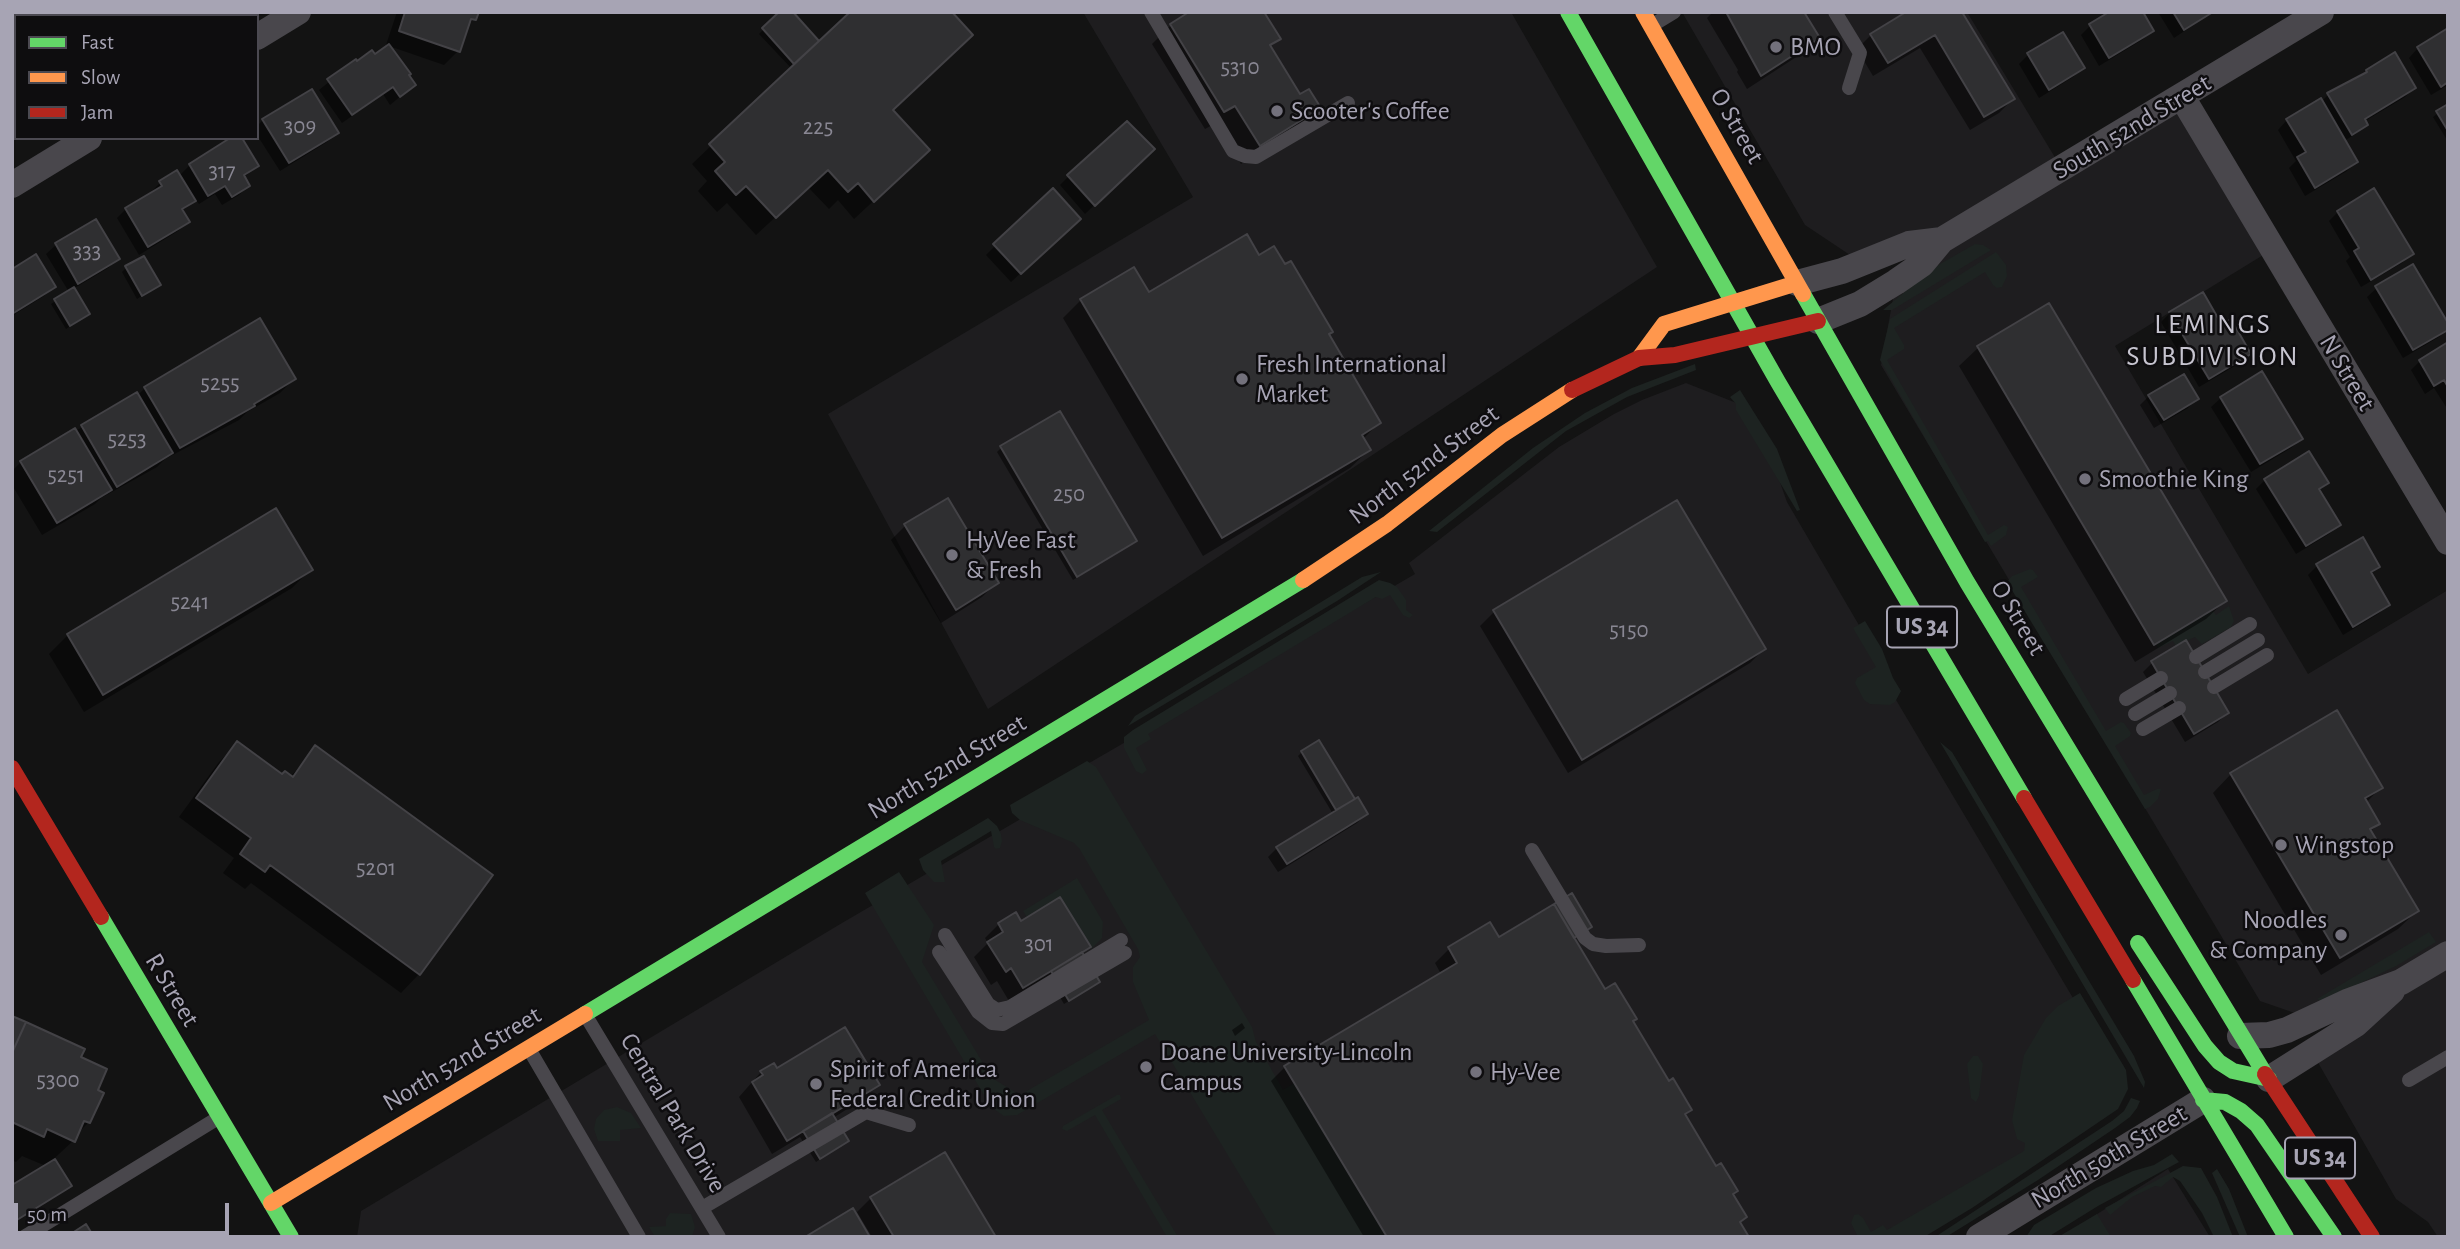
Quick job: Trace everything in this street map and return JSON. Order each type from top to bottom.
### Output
[{"type":"main road","name":"US 34","points":[[1568,12],[1752,335],[2023,797],[2286,1237]]},
{"type":"main road","name":"O Street","points":[[1647,19],[1967,582],[2240,1036],[2372,1237]]},
{"type":"main road","name":"North 52nd Street","points":[[1639,358],[1664,324],[1797,283]]},
{"type":"main road","name":"North 52nd Street","points":[[271,1203],[1317,572],[1387,524],[1502,435],[1575,388],[1639,358],[1675,355],[1818,321]]},
{"type":"main road","name":"R Street","points":[[12,768],[291,1237]]},
{"type":"main road","points":[[2023,797],[2078,859]]},
{"type":"main road","points":[[2133,934],[2205,1046],[2219,1062],[2233,1071],[2269,1079]]},
{"type":"main road","points":[[2203,1100],[2225,1102],[2257,1125],[2334,1237]]},
{"type":"street","points":[[259,36],[298,12]]},
{"type":"street","name":"South 52nd Street","points":[[1818,321],[1860,304],[1896,282],[1922,264],[1942,240],[2321,12]]},
{"type":"street","name":"N Street","points":[[2182,97],[2448,542]]},
{"type":"street","points":[[12,185],[86,140]]},
{"type":"street","name":"South 52nd Street","points":[[1797,283],[1842,271],[1909,244],[1942,240]]},
{"type":"street","points":[[2240,1036],[2277,1034],[2347,1002],[2401,982],[2448,954]]},
{"type":"street","points":[[2269,1079],[2356,1024],[2401,982]]},
{"type":"street","name":"North 50th Street","points":[[1979,1237],[2203,1100]]},
{"type":"lane","points":[[1151,12],[1233,151],[1256,157],[1348,103]]},
{"type":"lane","points":[[1647,19],[1674,12]]},
{"type":"lane","points":[[1835,12],[1860,53],[1849,88]]},
{"type":"lane","points":[[2196,657],[2249,624]]},
{"type":"lane","points":[[2205,672],[2258,640]]},
{"type":"lane","points":[[2214,687],[2267,655]]},
{"type":"lane","points":[[2126,699],[2161,678]]},
{"type":"lane","points":[[2135,714],[2170,693]]},
{"type":"lane","points":[[2143,729],[2179,708]]},
{"type":"lane","points":[[1532,850],[1585,937],[1593,944],[1606,946],[1639,945]]},
{"type":"lane","points":[[940,952],[978,1012],[992,1023],[1003,1024],[1123,947],[1010,1007],[997,1010],[988,1004],[945,935]]},
{"type":"lane","name":"Central Park Drive","points":[[585,1014],[719,1237]]},
{"type":"lane","points":[[528,1048],[639,1237]]},
{"type":"lane","points":[[2409,1080],[2448,1057]]},
{"type":"lane","points":[[702,1208],[866,1112],[909,1125]]},
{"type":"lane","points":[[24,1237],[219,1117]]},
{"type":"shaded area","points":[[1083,12],[1511,12],[1657,267],[988,709],[828,414],[1193,197]]},
{"type":"shaded area","name":"LEMINGS SUBDIVISION","points":[[1682,12],[1967,12],[2062,169],[2182,97],[2273,249],[2115,346],[2308,674],[2448,590],[2448,1237],[2438,1237],[2428,1222],[2396,1199],[2312,1052],[2356,1024],[2312,1019],[2260,1001],[1881,365],[1896,282],[1941,241],[1862,263],[1805,225]]},
{"type":"shaded area","points":[[1975,244],[1991,250],[1892,310],[1883,310],[1935,267]]},
{"type":"shaded area","points":[[1996,252],[2006,265],[2007,276],[2002,287],[1993,285],[1985,272],[1894,328],[1904,349],[1887,360],[1988,535],[2004,525],[2008,527],[2006,535],[1991,546],[1988,541],[1985,542],[1880,360],[1890,319]]},
{"type":"shaded area","points":[[1695,364],[1696,370],[1627,397],[1566,431],[1437,532],[1429,531],[1533,448],[1585,413],[1632,388]]},
{"type":"shaded area","points":[[1686,383],[1744,406],[1771,457],[1787,502],[1877,656],[1886,683],[2073,998],[2038,1149],[1890,1237],[357,1237],[361,1211],[1048,803],[1041,791],[1415,574],[1409,563],[1559,447],[1614,414]]},
{"type":"shaded area","points":[[1740,390],[1777,449],[1800,510],[1797,511],[1736,410],[1736,404],[1730,397]]},
{"type":"shaded area","points":[[2030,569],[2038,577],[2021,587],[2106,731],[2121,722],[2131,733],[2115,746],[2144,795],[2161,789],[2158,799],[2150,807],[2145,809],[2007,582],[2012,576]]},
{"type":"shaded area","points":[[1381,572],[1128,726],[1135,716],[1362,577]]},
{"type":"shaded area","points":[[1379,580],[1397,587],[1406,600],[1406,610],[1413,615],[1409,618],[1403,615],[1390,595],[1382,599],[1376,597],[1148,734],[1151,739],[1136,748],[1147,770],[1142,774],[1136,771],[1124,748],[1124,737]]},
{"type":"shaded area","points":[[2229,606],[2234,621],[2231,627],[2202,644],[2195,637],[2176,646],[2173,641],[2158,648],[2156,644],[2212,610],[2216,615]]},
{"type":"shaded area","points":[[1865,621],[1882,649],[1901,691],[1890,705],[1870,704],[1864,700],[1855,683],[1857,678],[1876,667],[1853,628]]},
{"type":"shaded area","points":[[1940,742],[1952,752],[2134,1056],[2145,1082],[2144,1088]]},
{"type":"shaded area","points":[[1087,761],[1096,767],[1252,1027],[1256,1042],[1283,1090],[1295,1083],[1387,1237],[1277,1237],[1155,1034],[1017,1115],[1004,1116],[991,1107],[865,893],[899,872],[934,925],[922,962],[992,1078],[1020,1095],[1149,1020],[1133,982],[1133,967],[1140,957],[1138,949],[1079,848],[1074,843],[1020,820],[1012,813],[1010,805]]},
{"type":"shaded area","points":[[988,818],[1001,834],[1000,848],[994,847],[991,831],[941,861],[945,882],[934,882],[923,870],[919,859]]},
{"type":"shaded area","points":[[1077,878],[1103,922],[1102,938],[1091,949],[1060,897],[1027,917],[1023,911]]},
{"type":"shaded area","points":[[2429,932],[2436,942],[2396,966],[2323,1001],[2317,999]]},
{"type":"shaded area","points":[[2080,993],[2126,1070],[2128,1089],[2118,1109],[1972,1208],[1924,1237],[1858,1237],[1851,1223],[1854,1215],[1858,1214],[1863,1218],[1871,1232],[1883,1225],[1887,1230],[2024,1151],[2025,1143],[2017,1139],[2012,1120],[2024,1055],[2046,1018],[2058,1006]]},
{"type":"shaded area","points":[[1973,1056],[1978,1056],[1983,1064],[1976,1102],[1971,1098],[1967,1064]]},
{"type":"shaded area","points":[[1120,1095],[1121,1099],[1102,1110],[1178,1237],[1167,1237],[1095,1115],[1067,1131],[1062,1129]]},
{"type":"shaded area","points":[[2131,1098],[2140,1101],[2137,1108],[2115,1128],[1946,1237],[1935,1237],[2112,1121],[2124,1111]]},
{"type":"shaded area","points":[[617,1107],[631,1113],[641,1128],[620,1130],[620,1141],[598,1141],[594,1129],[596,1119],[604,1110]]},
{"type":"shaded area","points":[[2172,1154],[2179,1162],[2048,1237],[2026,1237],[2034,1225],[2096,1188],[2133,1171],[2154,1165]]},
{"type":"shaded area","points":[[2183,1166],[2201,1168],[2217,1197],[2233,1237],[2214,1237],[2202,1213],[2180,1181],[2173,1177],[2161,1187],[2155,1186],[2132,1197],[2110,1215],[2105,1208]]},
{"type":"shaded area","points":[[2168,1169],[2210,1237],[2061,1237]]},
{"type":"shaded area","points":[[2217,1169],[2229,1189],[2248,1237],[2240,1237],[2212,1173]]},
{"type":"shaded area","points":[[670,1213],[691,1214],[695,1227],[692,1237],[655,1237],[649,1227],[666,1226]]},
{"type":"shaded area","points":[[2097,1214],[2111,1237],[2058,1237]]},
{"type":"building","points":[[102,12],[144,12],[142,14]]},
{"type":"building","points":[[405,12],[479,12],[476,20],[471,19],[460,52],[399,31]]},
{"type":"building","points":[[779,12],[793,12],[819,41],[794,64],[762,28]]},
{"type":"building","points":[[850,12],[952,12],[973,35],[893,110],[930,150],[874,202],[858,183],[848,192],[828,170],[776,218],[746,186],[736,195],[715,171],[725,162],[709,144]]},
{"type":"building","points":[[1189,12],[1264,12],[1281,39],[1270,45],[1300,94],[1309,89],[1321,108],[1260,146],[1235,106],[1224,112],[1170,24]]},
{"type":"building","name":"BMO","points":[[1726,12],[1804,12],[1820,38],[1761,76]]},
{"type":"building","points":[[1906,12],[1962,12],[2015,99],[1984,117],[1935,35],[1888,63],[1870,34]]},
{"type":"building","points":[[2109,12],[2143,12],[2154,31],[2109,58],[2089,24]]},
{"type":"building","points":[[2173,12],[2213,12],[2184,30]]},
{"type":"building","points":[[2448,28],[2448,82],[2441,87],[2417,47]]},
{"type":"building","points":[[2063,32],[2085,68],[2049,90],[2027,53]]},
{"type":"building","points":[[389,44],[416,85],[400,97],[393,87],[352,115],[327,79],[356,59],[357,61],[372,50],[375,54]]},
{"type":"building","points":[[14,52],[12,94],[12,53]]},
{"type":"building","points":[[2395,52],[2416,88],[2365,119],[2368,125],[2352,135],[2327,93],[2367,72],[2366,70]]},
{"type":"building","points":[[312,89],[339,133],[289,163],[262,119]]},
{"type":"building","points":[[2321,98],[2358,162],[2315,188],[2297,157],[2306,152],[2286,119]]},
{"type":"building","points":[[2448,104],[2448,131],[2436,111]]},
{"type":"building","points":[[1127,121],[1155,149],[1095,206],[1067,175]]},
{"type":"building","points":[[227,140],[243,140],[259,166],[244,175],[250,186],[232,197],[225,186],[208,196],[189,164]]},
{"type":"building","points":[[177,170],[196,201],[182,209],[190,222],[148,247],[125,208],[162,186],[159,181]]},
{"type":"building","points":[[1053,188],[1081,219],[1021,274],[993,244]]},
{"type":"building","points":[[2374,188],[2414,254],[2371,280],[2354,251],[2359,248],[2337,211]]},
{"type":"building","points":[[96,219],[120,259],[78,284],[55,243]]},
{"type":"building","name":"Fresh International Market","points":[[1247,234],[1259,255],[1274,246],[1285,264],[1291,261],[1333,332],[1329,334],[1381,423],[1362,435],[1371,450],[1222,538],[1080,299],[1134,267],[1149,292]]},
{"type":"building","points":[[36,254],[56,287],[12,314],[12,269]]},
{"type":"building","points":[[144,256],[161,285],[142,296],[125,266]]},
{"type":"building","points":[[2413,264],[2448,323],[2448,330],[2413,350],[2375,286]]},
{"type":"building","points":[[74,287],[90,314],[70,326],[54,299]]},
{"type":"building","points":[[2203,292],[2222,325],[2231,319],[2251,354],[2209,379],[2169,312]]},
{"type":"building","points":[[2049,303],[2227,601],[2154,645],[1977,346]]},
{"type":"building","points":[[260,318],[296,379],[254,404],[255,406],[180,448],[144,387]]},
{"type":"building","points":[[2448,342],[2448,387],[2444,380],[2434,386],[2419,360]]},
{"type":"building","points":[[2262,371],[2303,439],[2260,464],[2220,397]]},
{"type":"building","points":[[2184,374],[2199,399],[2164,420],[2148,395]]},
{"type":"building","points":[[137,392],[173,453],[117,487],[81,425]]},
{"type":"building","points":[[1060,411],[1137,541],[1077,577],[1000,446]]},
{"type":"building","points":[[75,428],[112,490],[57,523],[20,461]]},
{"type":"building","points":[[2309,451],[2329,483],[2319,489],[2341,525],[2306,546],[2264,479]]},
{"type":"building","name":"HyVee Fast & Fresh","points":[[948,498],[999,583],[956,610],[904,524]]},
{"type":"building","points":[[1677,500],[1766,649],[1582,760],[1493,610]]},
{"type":"building","points":[[276,508],[313,570],[103,695],[67,634]]},
{"type":"building","points":[[2363,537],[2380,567],[2371,572],[2390,605],[2353,627],[2316,564]]},
{"type":"building","points":[[2186,640],[2229,713],[2194,734],[2151,661]]},
{"type":"building","points":[[2337,710],[2383,788],[2365,798],[2380,824],[2370,829],[2419,911],[2340,958],[2230,773]]},
{"type":"building","points":[[1319,740],[1355,799],[1336,810],[1301,751]]},
{"type":"building","points":[[237,741],[282,774],[285,771],[293,777],[315,745],[493,875],[420,975],[270,865],[265,872],[240,854],[251,838],[196,798]]},
{"type":"building","points":[[1358,797],[1368,814],[1287,864],[1276,847]]},
{"type":"building","points":[[1572,893],[1592,927],[1574,938],[1554,904]]},
{"type":"building","points":[[1060,897],[1091,947],[1023,988],[1011,968],[1006,972],[987,942],[1003,932],[998,923],[1016,912],[1021,921]]},
{"type":"building","name":"Hy-Vee","points":[[1554,904],[1605,989],[1615,983],[1637,1019],[1633,1021],[1669,1081],[1673,1078],[1692,1110],[1685,1114],[1716,1166],[1721,1163],[1738,1191],[1733,1194],[1747,1217],[1740,1222],[1749,1237],[1387,1237],[1284,1066],[1457,963],[1448,947],[1490,922],[1499,937]]},
{"type":"building","points":[[1082,952],[1100,982],[1069,1001],[1051,971]]},
{"type":"building","points":[[12,1016],[26,1022],[12,1053]]},
{"type":"building","points":[[26,1022],[85,1049],[81,1057],[107,1069],[98,1090],[104,1093],[90,1123],[84,1121],[75,1142],[47,1129],[44,1137],[12,1122],[12,1053]]},
{"type":"building","name":"Spirit of America Federal Credit Union","points":[[845,1027],[880,1085],[787,1141],[752,1082],[763,1075],[760,1071],[774,1063],[777,1068]]},
{"type":"building","points":[[832,1113],[849,1141],[820,1159],[803,1131]]},
{"type":"building","points":[[945,1152],[996,1237],[894,1237],[870,1197]]},
{"type":"building","points":[[55,1159],[72,1186],[12,1223],[12,1185]]},
{"type":"building","points":[[853,1208],[870,1237],[805,1237]]},
{"type":"building","points":[[86,1224],[94,1237],[66,1237]]},
{"type":"traffic: fast","points":[[1568,12],[1778,382],[2024,798]]},
{"type":"traffic: fast","points":[[1803,294],[1967,582],[2265,1074]]},
{"type":"traffic: fast","points":[[585,1014],[1303,580]]},
{"type":"traffic: fast","points":[[101,917],[291,1237]]},
{"type":"traffic: fast","points":[[2138,943],[2205,1046],[2219,1062],[2233,1071],[2269,1079]]},
{"type":"traffic: fast","points":[[2133,980],[2286,1237]]},
{"type":"traffic: fast","points":[[2203,1100],[2225,1102],[2257,1125],[2334,1237]]},
{"type":"traffic: slow","points":[[1643,12],[1803,294]]},
{"type":"traffic: slow","points":[[1639,358],[1664,324],[1797,283]]},
{"type":"traffic: slow","points":[[1303,580],[1387,524],[1502,435],[1572,390]]},
{"type":"traffic: slow","points":[[271,1203],[585,1014]]},
{"type":"traffic: jam","points":[[1572,390],[1639,358],[1675,355],[1818,321]]},
{"type":"traffic: jam","points":[[12,768],[101,917]]},
{"type":"traffic: jam","points":[[2024,798],[2133,980]]},
{"type":"traffic: jam","points":[[2265,1074],[2372,1237]]},
{"type":"place","name":"BMO","points":[[1776,47]]},
{"type":"place","name":"Scooter's Coffee","points":[[1277,111]]},
{"type":"place","name":"Fresh International Market","points":[[1242,379]]},
{"type":"place","name":"Smoothie King","points":[[2085,479]]},
{"type":"place","name":"HyVee Fast & Fresh","points":[[952,555]]},
{"type":"place","name":"Wingstop","points":[[2281,845]]},
{"type":"place","name":"Noodles & Company","points":[[2341,935]]},
{"type":"place","name":"Doane University-Lincoln Campus","points":[[1146,1067]]},
{"type":"place","name":"Hy-Vee","points":[[1476,1072]]},
{"type":"place","name":"Spirit of America Federal Credit Union","points":[[816,1084]]},
{"type":"district","name":"LEMINGS SUBDIVISION","points":[[2213,341]]}]
